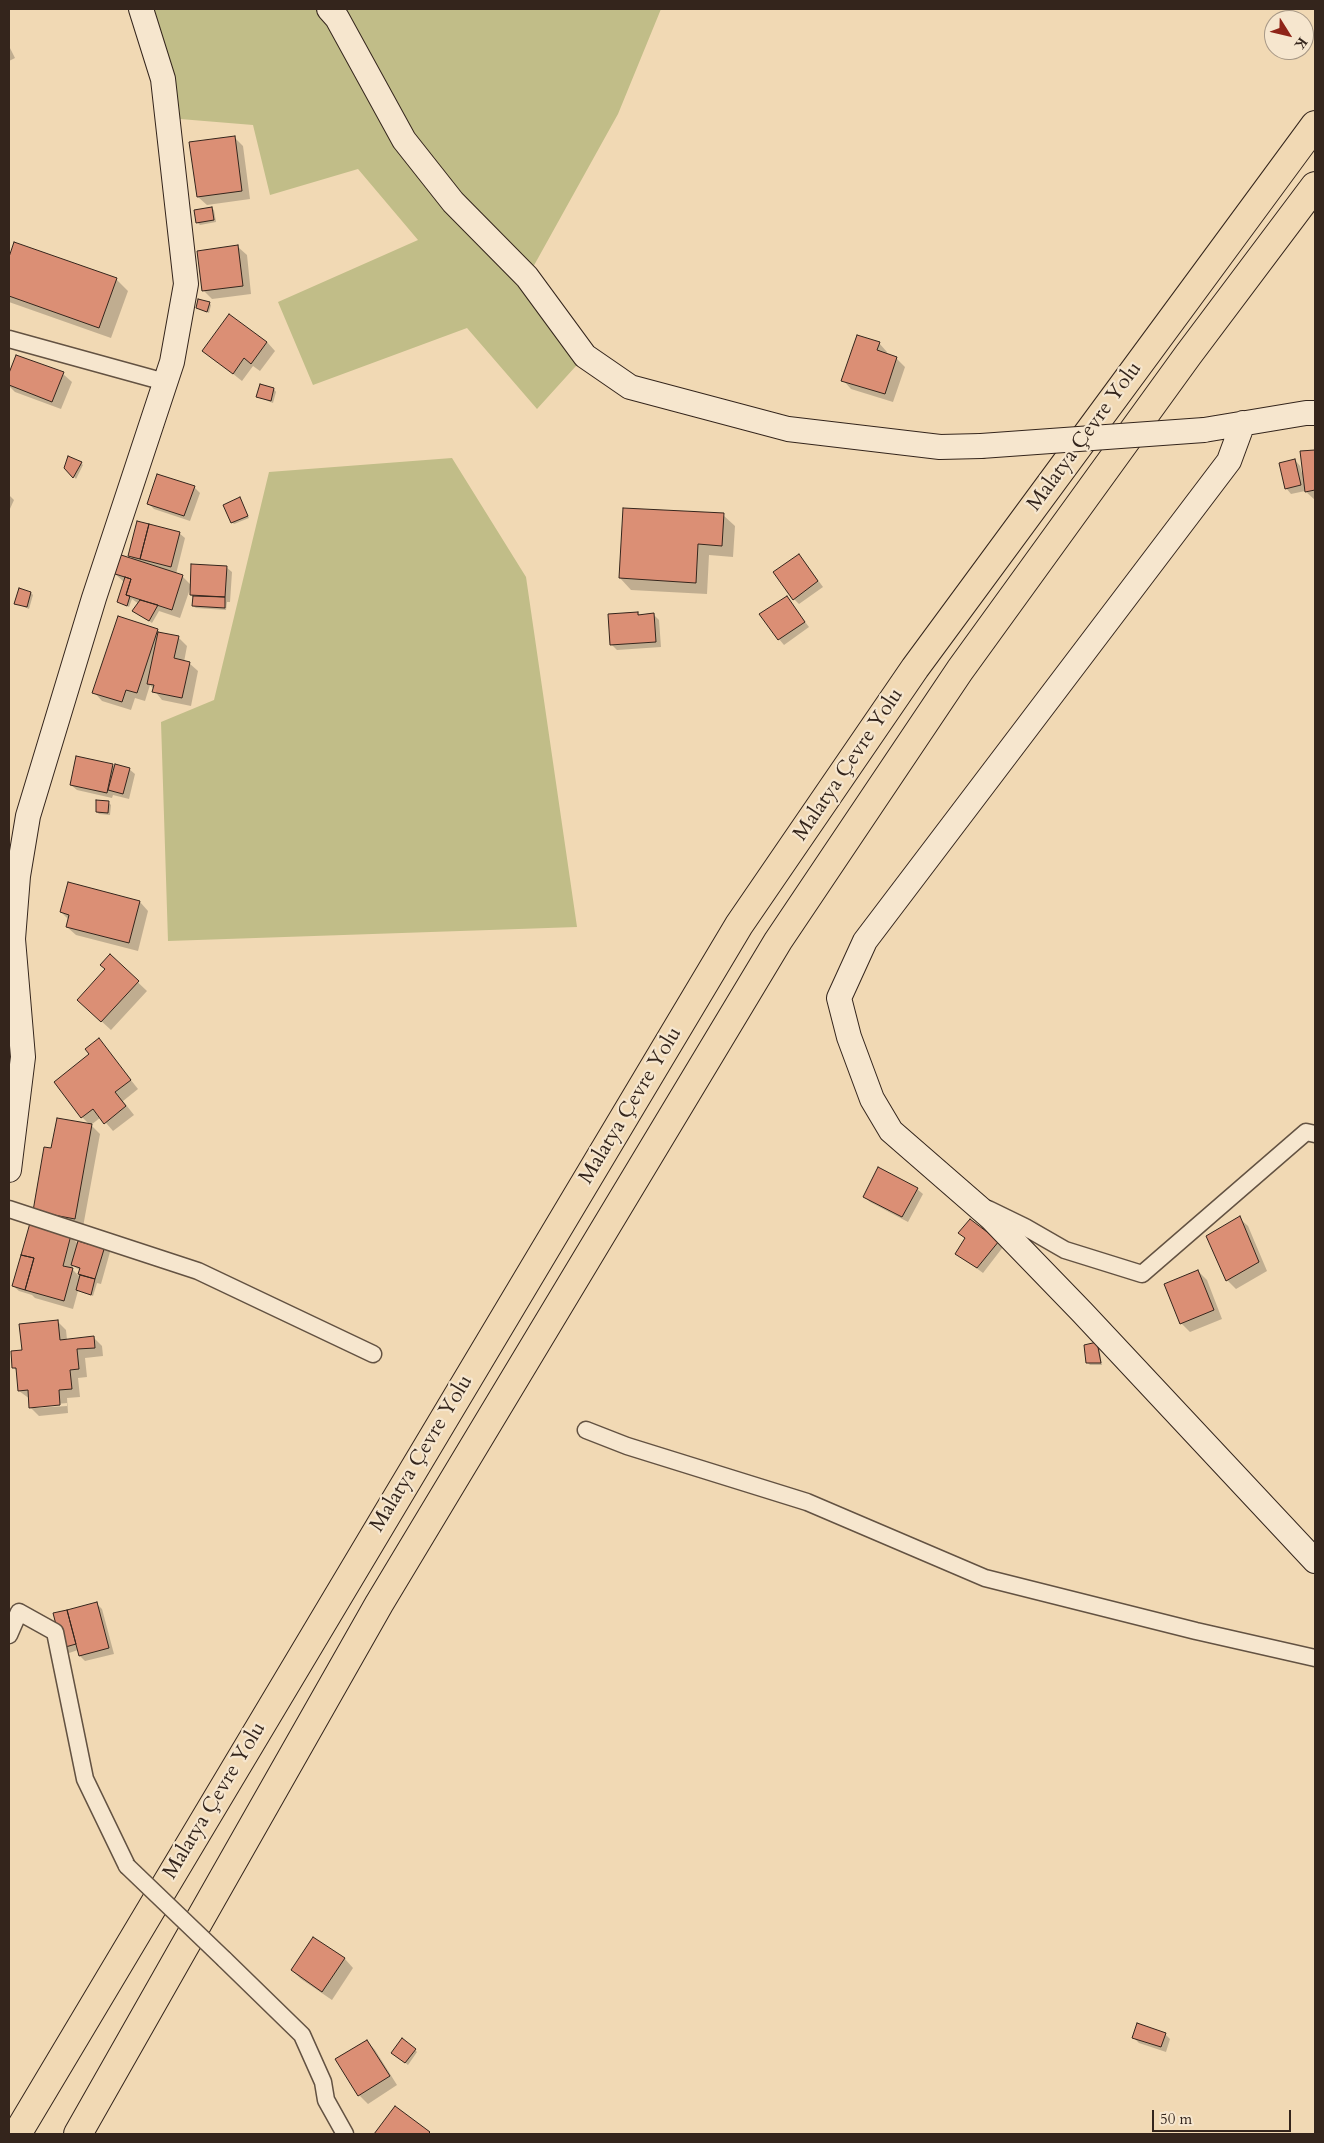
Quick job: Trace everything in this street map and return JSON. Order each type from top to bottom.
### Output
[{"type":"highway","name":"Malatya Çevre Yolu","points":[[17,2134],[739,925],[915,668],[1315,125]]},
{"type":"highway","name":"Malatya Çevre Yolu","points":[[78,2134],[379,1604],[778,941],[960,670],[1188,355],[1315,186]]},
{"type":"street","points":[[9,1170],[23,1057],[13,939],[18,876],[28,816],[94,598],[172,362],[186,284],[163,78],[141,9]]},
{"type":"street","points":[[329,9],[337,18],[404,140],[453,202],[527,277],[585,356],[630,387],[788,429],[940,448],[1204,430],[1315,413]]},
{"type":"street","points":[[10,345],[165,382]]},
{"type":"street","points":[[1243,423],[1229,461],[866,941],[839,998],[849,1037],[872,1099],[891,1131],[972,1201],[1082,1312],[1315,1561]]},
{"type":"street","points":[[972,1201],[1026,1227],[1065,1250],[1142,1274],[1306,1132],[1315,1134]]},
{"type":"street","points":[[9,1209],[198,1271],[372,1354]]},
{"type":"street","points":[[586,1430],[627,1446],[807,1502],[985,1578],[1196,1631],[1315,1658]]},
{"type":"street","points":[[9,1636],[18,1612],[55,1632],[85,1779],[127,1866],[302,2035],[323,2082],[326,2100],[345,2134]]},
{"type":"shaded area","points":[[141,9],[661,9],[618,114],[527,278],[585,356],[537,409],[467,328],[313,385],[278,302],[418,240],[358,169],[270,195],[253,125],[168,118]]},
{"type":"shaded area","points":[[452,458],[526,577],[577,927],[168,941],[161,722],[214,700],[269,472]]},
{"type":"building","points":[[235,136],[242,191],[197,197],[189,142]]},
{"type":"building","points":[[212,207],[214,220],[196,223],[194,210]]},
{"type":"building","points":[[14,242],[117,278],[99,328],[9,296],[9,257]]},
{"type":"building","points":[[238,245],[243,286],[202,291],[197,251]]},
{"type":"building","points":[[198,299],[210,302],[207,312],[196,308]]},
{"type":"building","points":[[229,314],[267,342],[251,364],[244,358],[233,374],[202,351]]},
{"type":"building","points":[[857,335],[880,342],[877,350],[897,357],[885,394],[841,381]]},
{"type":"building","points":[[16,355],[64,372],[52,402],[9,385],[9,373]]},
{"type":"building","points":[[260,384],[274,388],[271,401],[256,397]]},
{"type":"building","points":[[1315,450],[1315,490],[1305,492],[1300,451]]},
{"type":"building","points":[[68,456],[82,462],[73,478],[64,468]]},
{"type":"building","points":[[1295,459],[1301,485],[1285,489],[1279,463]]},
{"type":"building","points":[[157,474],[195,486],[184,516],[147,504]]},
{"type":"building","points":[[240,497],[248,516],[231,523],[223,505]]},
{"type":"building","points":[[623,508],[724,513],[722,546],[698,544],[696,583],[619,578]]},
{"type":"building","points":[[137,521],[149,524],[140,559],[128,556]]},
{"type":"building","points":[[149,524],[180,532],[171,567],[140,559]]},
{"type":"building","points":[[118,554],[183,575],[172,610],[126,595],[131,579],[112,573]]},
{"type":"building","points":[[799,554],[818,581],[793,600],[773,572]]},
{"type":"building","points":[[191,564],[227,566],[225,597],[190,595]]},
{"type":"building","points":[[125,577],[131,579],[126,595],[130,596],[127,606],[117,602]]},
{"type":"building","points":[[19,588],[31,592],[27,607],[14,604]]},
{"type":"building","points":[[193,596],[225,597],[225,608],[192,606]]},
{"type":"building","points":[[787,596],[805,622],[778,640],[759,614]]},
{"type":"building","points":[[140,600],[158,605],[149,621],[132,611]]},
{"type":"building","points":[[638,612],[638,615],[654,613],[656,642],[610,645],[608,614]]},
{"type":"building","points":[[118,616],[158,629],[137,693],[126,690],[122,702],[92,693]]},
{"type":"building","points":[[158,632],[179,636],[174,658],[190,662],[182,698],[152,692],[154,685],[147,684]]},
{"type":"building","points":[[76,756],[113,764],[107,793],[70,785]]},
{"type":"building","points":[[115,764],[130,768],[123,794],[108,790]]},
{"type":"building","points":[[96,800],[109,801],[108,813],[96,812]]},
{"type":"building","points":[[68,882],[140,901],[129,943],[66,927],[69,915],[60,912]]},
{"type":"building","points":[[110,954],[139,981],[101,1022],[77,1000],[105,969],[100,965]]},
{"type":"building","points":[[99,1038],[131,1080],[115,1092],[126,1106],[104,1124],[93,1109],[81,1118],[54,1082],[89,1054],[85,1049]]},
{"type":"building","points":[[57,1118],[92,1124],[75,1219],[33,1211],[44,1147],[51,1148]]},
{"type":"building","points":[[878,1167],[918,1188],[902,1217],[863,1197]]},
{"type":"building","points":[[1240,1216],[1259,1262],[1226,1281],[1206,1236]]},
{"type":"building","points":[[970,1219],[999,1241],[977,1268],[955,1254],[965,1238],[958,1233]]},
{"type":"building","points":[[30,1223],[71,1235],[63,1266],[73,1268],[64,1301],[25,1290],[34,1258],[21,1255]]},
{"type":"building","points":[[78,1241],[88,1244],[89,1241],[105,1246],[95,1279],[78,1274],[80,1268],[71,1265]]},
{"type":"building","points":[[21,1255],[34,1258],[25,1290],[12,1286]]},
{"type":"building","points":[[1198,1270],[1214,1310],[1180,1324],[1164,1284]]},
{"type":"building","points":[[80,1275],[95,1279],[91,1295],[76,1290]]},
{"type":"building","points":[[58,1320],[60,1340],[94,1336],[95,1348],[77,1349],[79,1369],[70,1370],[72,1389],[59,1390],[60,1405],[29,1408],[28,1390],[18,1391],[16,1368],[12,1368],[11,1351],[22,1350],[19,1324]]},
{"type":"building","points":[[1097,1342],[1101,1363],[1086,1363],[1084,1345]]},
{"type":"building","points":[[97,1602],[109,1648],[79,1656],[67,1610]]},
{"type":"building","points":[[67,1610],[76,1644],[62,1648],[53,1613]]},
{"type":"building","points":[[313,1937],[345,1958],[322,1992],[291,1970]]},
{"type":"building","points":[[1137,2023],[1166,2033],[1161,2047],[1132,2038]]},
{"type":"building","points":[[402,2038],[416,2049],[405,2063],[391,2053]]},
{"type":"building","points":[[367,2040],[390,2076],[358,2096],[335,2059]]},
{"type":"building","points":[[395,2106],[430,2132],[428,2134],[374,2134]]}]
